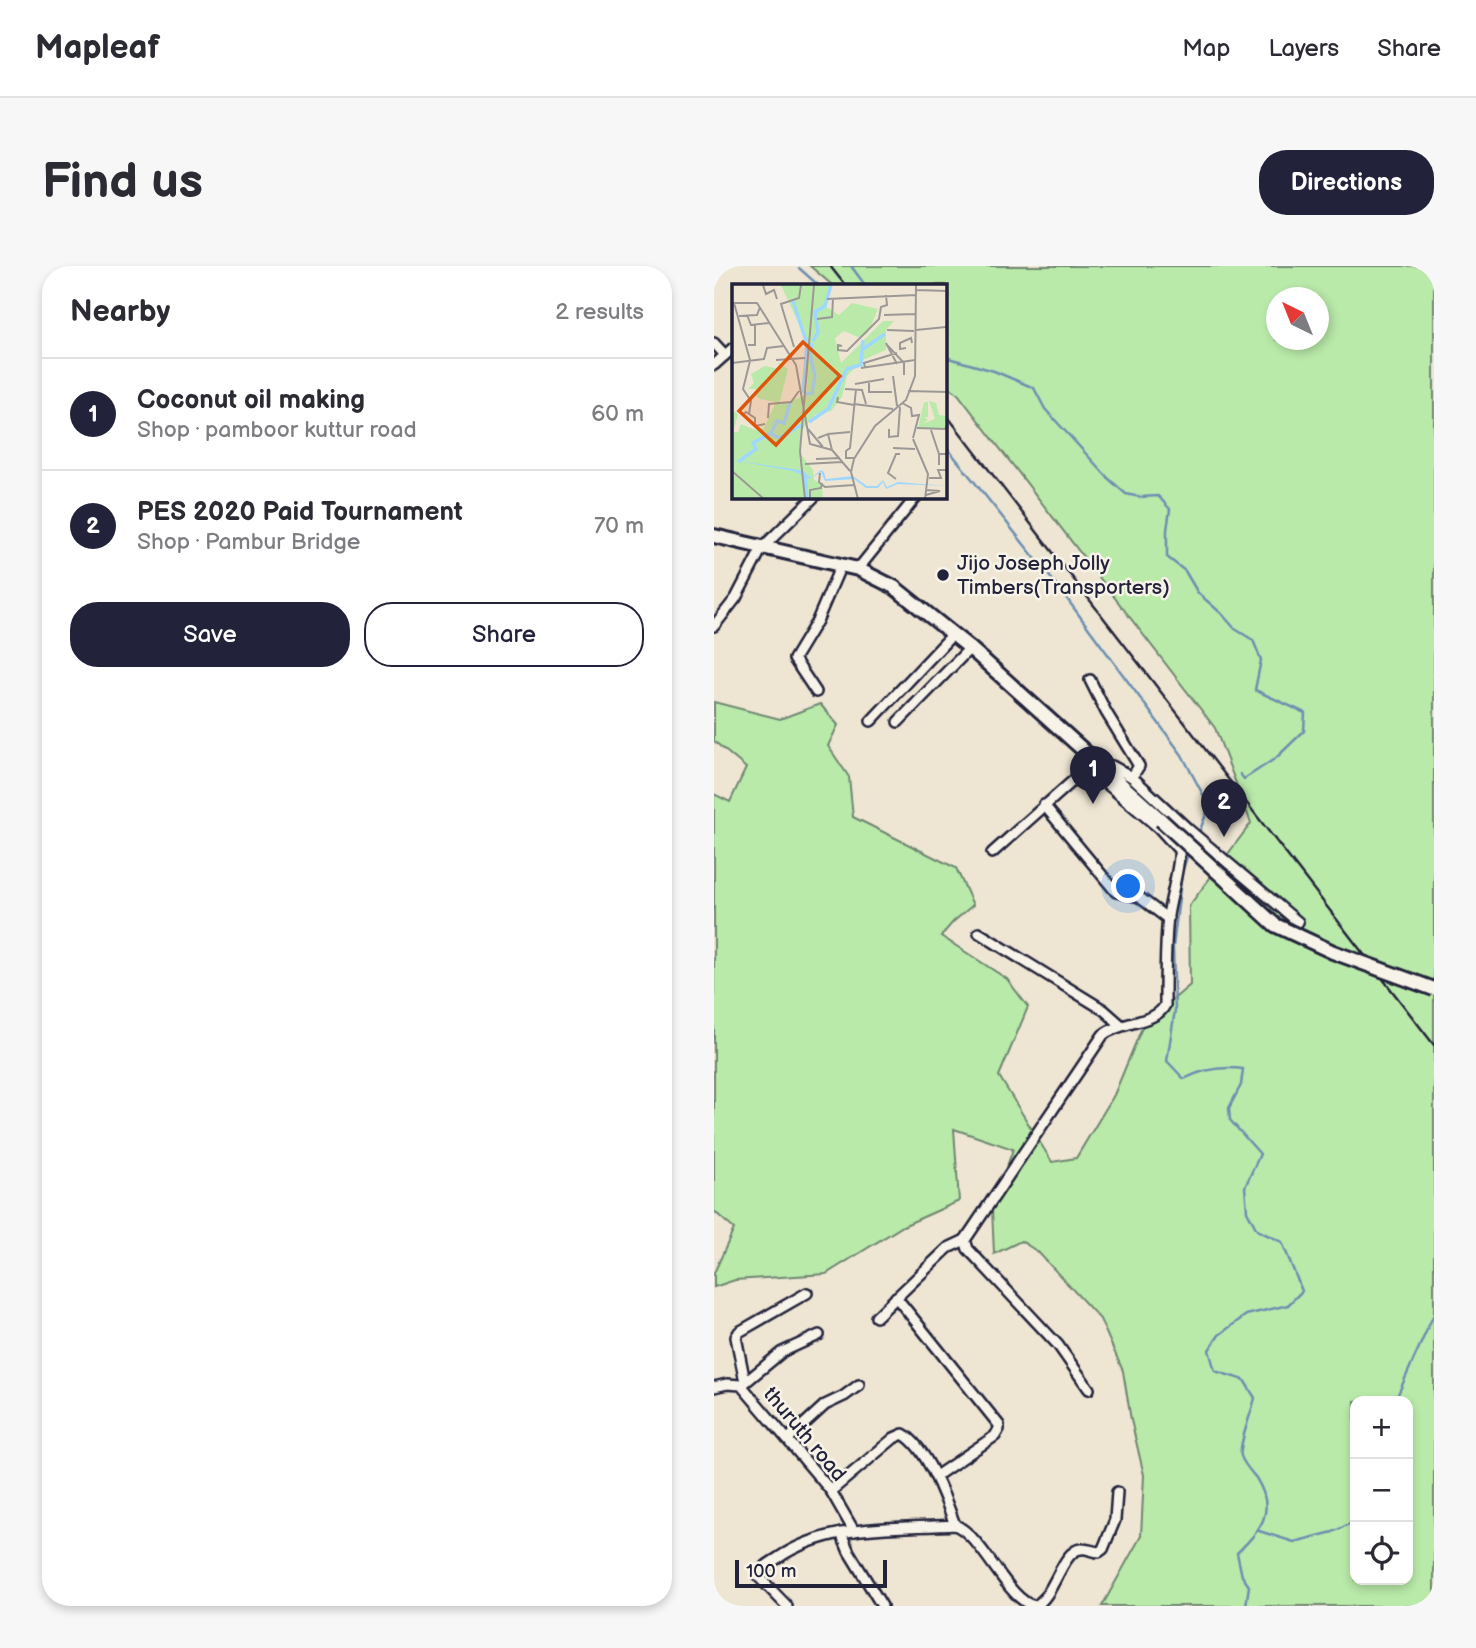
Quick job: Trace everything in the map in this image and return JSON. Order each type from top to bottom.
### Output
[{"type":"main road","points":[[714,536],[858,569],[894,587],[970,648],[1064,732],[1091,765],[1161,820],[1275,925],[1333,951],[1434,989]]},
{"type":"street","points":[[714,343],[725,355]]},
{"type":"street","points":[[714,365],[732,349]]},
{"type":"street","points":[[714,626],[736,598],[762,548],[812,499]]},
{"type":"street","points":[[858,569],[914,499]]},
{"type":"street","points":[[816,692],[794,659],[817,621],[841,565]]},
{"type":"street","points":[[871,721],[953,634]]},
{"type":"street","points":[[898,722],[970,648]]},
{"type":"street","points":[[1090,680],[1139,766],[1132,777]]},
{"type":"street","points":[[876,1317],[948,1248],[965,1240],[1102,1035],[1121,1025],[1149,1018],[1164,1008],[1168,919],[1179,850],[1160,828],[1091,765]]},
{"type":"street","points":[[992,853],[1091,765],[1112,766],[1132,777],[1188,829],[1298,922]]},
{"type":"street","points":[[1044,805],[1116,892],[1139,897],[1168,919]]},
{"type":"street","points":[[979,933],[1104,1010],[1121,1025]]},
{"type":"street","points":[[965,1240],[968,1249],[1058,1345],[1089,1389]]},
{"type":"street","points":[[743,1384],[736,1338],[739,1332],[807,1293]]},
{"type":"street","points":[[896,1297],[999,1425],[995,1436],[936,1476]]},
{"type":"street","points":[[743,1384],[782,1352],[819,1335]]},
{"type":"street","name":"thuruth road","points":[[714,1387],[743,1384],[831,1490],[855,1531]]},
{"type":"street","points":[[788,1439],[825,1405],[859,1385]]},
{"type":"street","points":[[831,1490],[894,1438],[903,1434],[913,1443],[936,1476],[955,1525],[969,1535],[1019,1597],[1035,1606],[1047,1597],[1063,1566],[1076,1550],[1098,1552],[1103,1549],[1115,1520],[1117,1492]]},
{"type":"street","points":[[787,1606],[759,1578],[760,1572],[800,1544],[813,1538],[855,1531],[955,1525]]},
{"type":"street","points":[[841,1533],[849,1552],[882,1606]]},
{"type":"green space","points":[[810,266],[1434,266],[1434,1606],[1102,1606],[1141,1536],[1144,1475],[1123,1371],[1100,1319],[1038,1252],[1021,1241],[994,1254],[992,1209],[1013,1149],[954,1129],[959,1201],[903,1226],[826,1274],[735,1280],[714,1287],[714,1273],[734,1229],[714,1211],[714,794],[730,802],[746,768],[714,741],[714,702],[780,719],[820,704],[838,725],[828,746],[849,777],[853,817],[956,868],[973,905],[941,936],[1007,979],[1028,1007],[999,1076],[1052,1162],[1076,1158],[1114,1095],[1143,1025],[1190,985],[1189,906],[1251,823],[1215,728],[958,394],[947,385],[947,284],[831,284]]},
{"type":"waterway","points":[[851,266],[864,284]]},
{"type":"waterway","points":[[799,268],[817,284]]},
{"type":"waterway","points":[[947,358],[994,371],[1034,388],[1045,409],[1109,479],[1126,494],[1140,497],[1158,496],[1170,509],[1167,557],[1185,571],[1198,593],[1235,629],[1253,640],[1261,660],[1255,690],[1305,713],[1304,731],[1276,758],[1244,779],[1240,774]]},
{"type":"waterway","points":[[947,448],[1062,592],[1182,755],[1209,806]]},
{"type":"waterway","points":[[1199,833],[1209,806],[1222,792]]},
{"type":"waterway","points":[[1188,854],[1182,872],[1173,947],[1175,1010],[1167,1061],[1184,1079],[1212,1069],[1243,1069],[1241,1085],[1229,1108],[1230,1120],[1260,1154],[1245,1187],[1247,1211],[1257,1230],[1282,1242],[1302,1291],[1288,1305],[1246,1315],[1219,1335],[1209,1350],[1215,1371],[1244,1380],[1255,1398],[1243,1437],[1241,1456],[1262,1490],[1266,1510],[1259,1528],[1237,1553],[1242,1576],[1249,1586],[1246,1606]]},
{"type":"waterway","points":[[1397,1396],[1434,1314]]},
{"type":"waterway","points":[[1259,1531],[1294,1542],[1333,1532],[1353,1522]]},
{"type":"railway","points":[[830,266],[844,284]]},
{"type":"railway","points":[[947,416],[1434,1045]]},
{"type":"place","name":"Jijo Joseph Jolly Timbers(Transporters)","points":[[943,575]]},
{"type":"place","name":"Coconut oil making","points":[[1093,804]]},
{"type":"place","name":"PES 2020 Paid Tournament","points":[[1224,837]]}]
